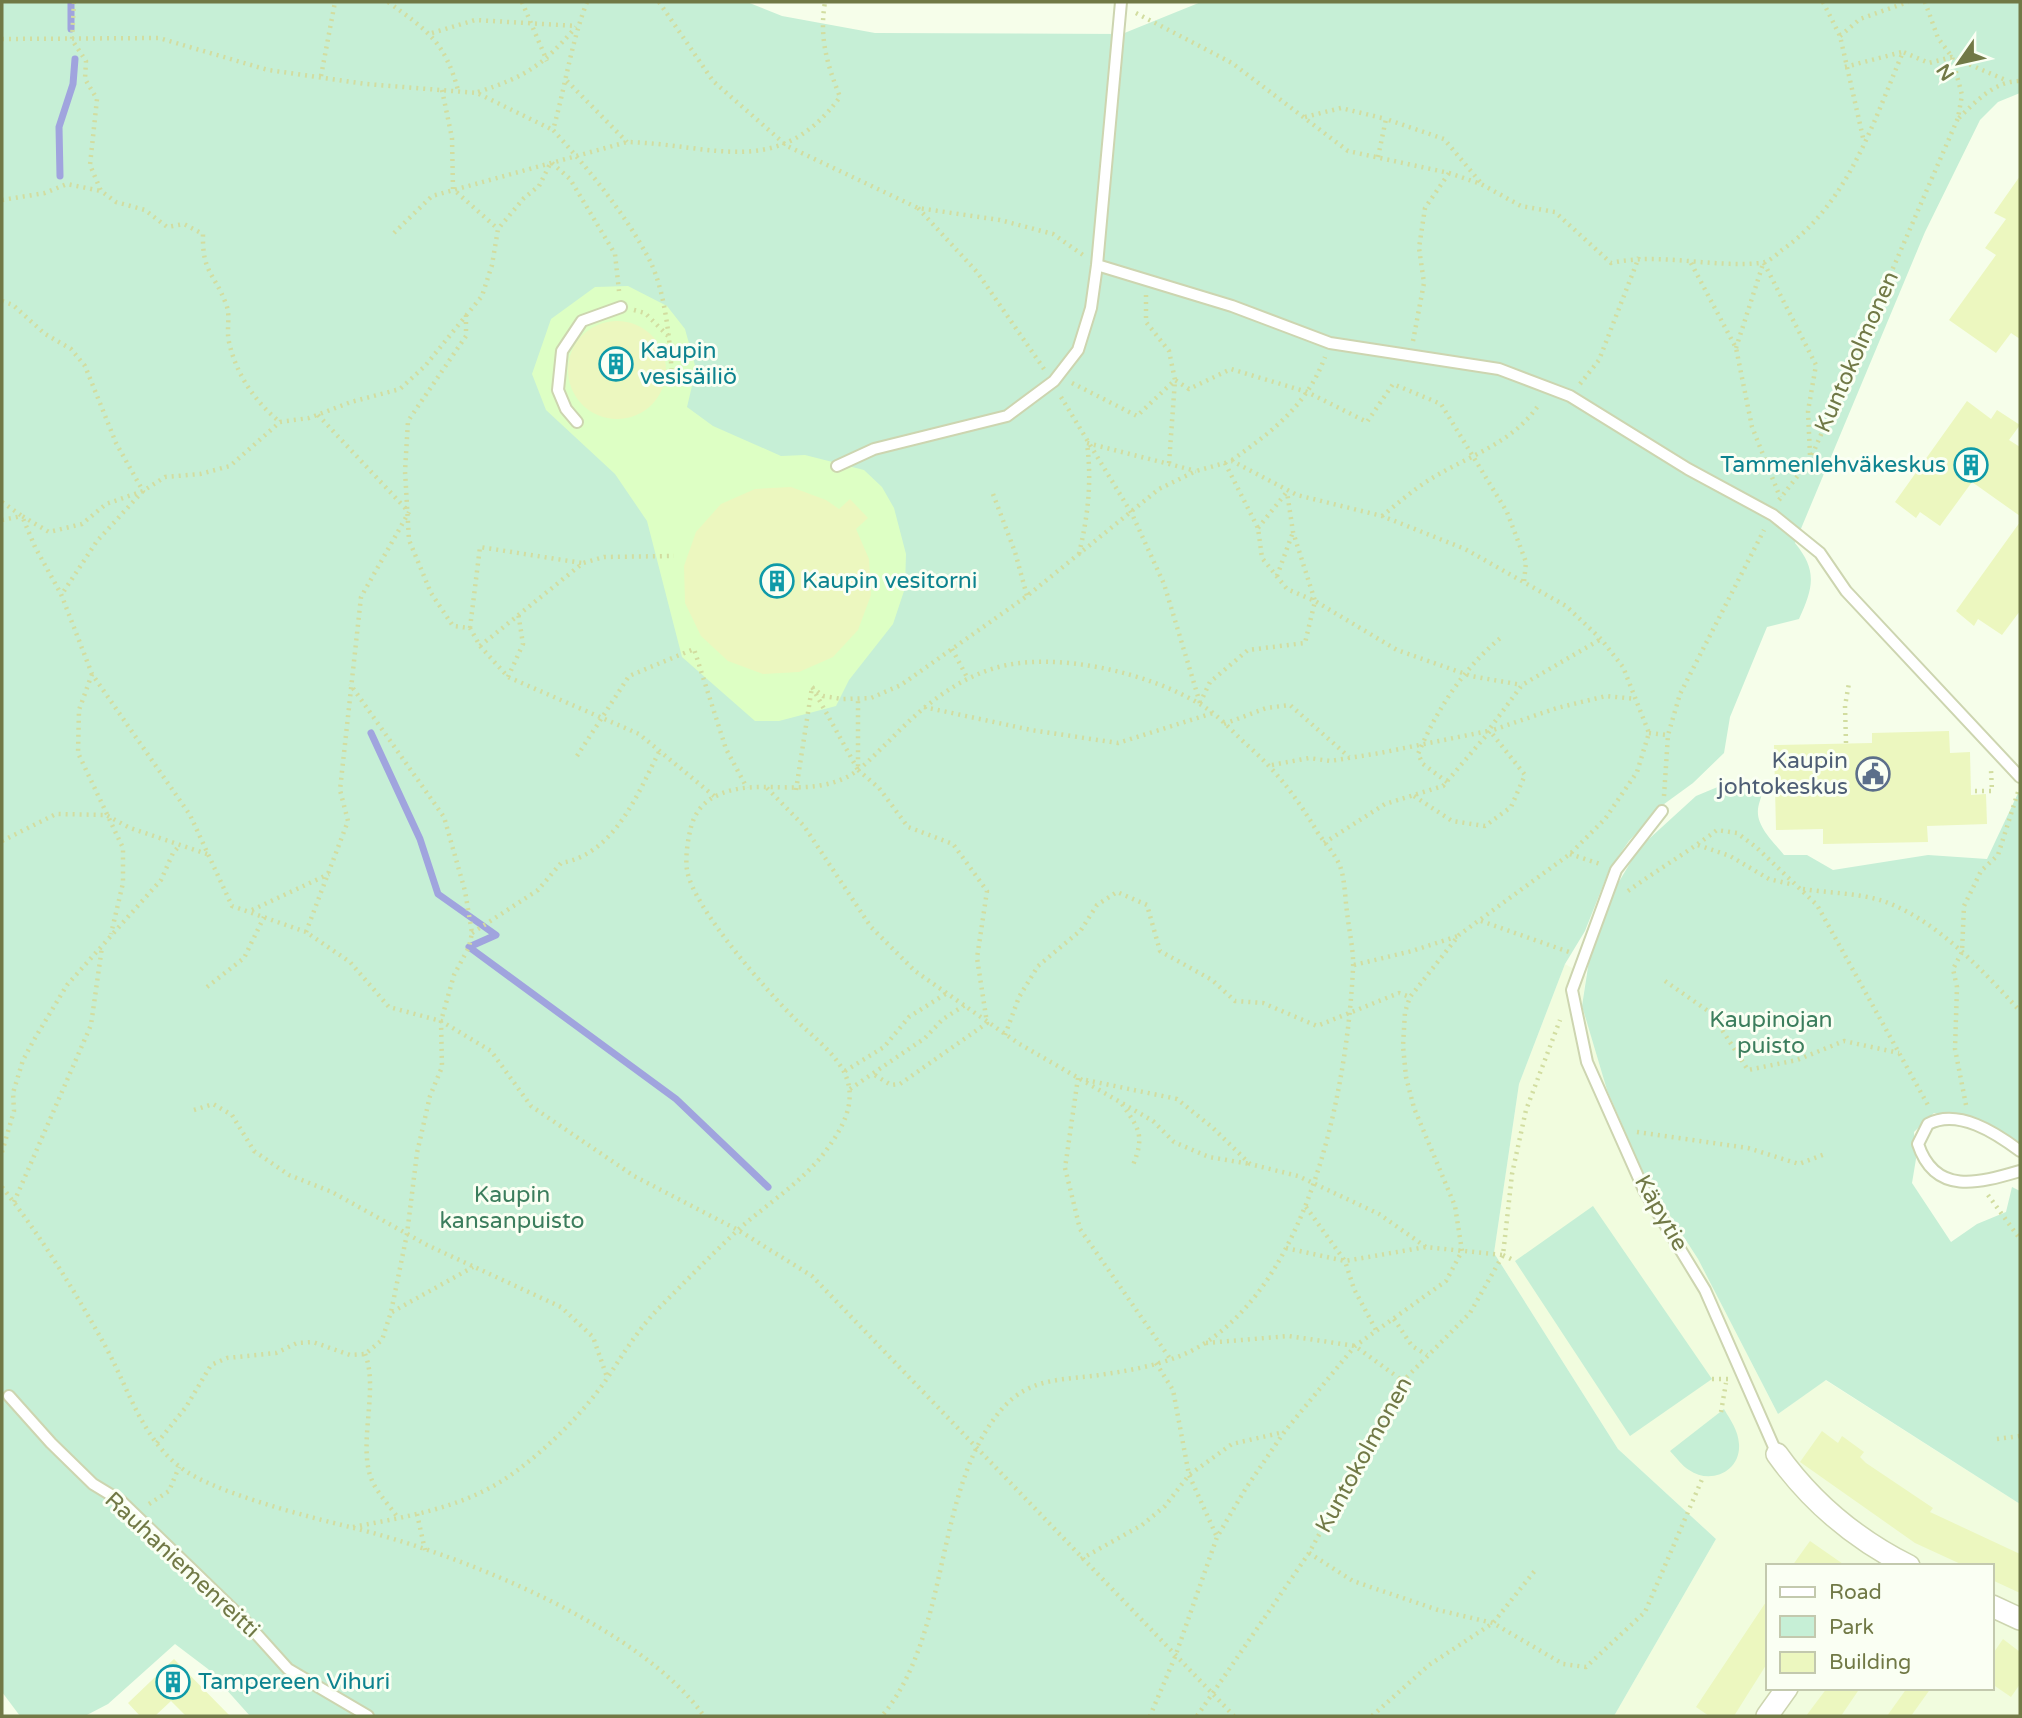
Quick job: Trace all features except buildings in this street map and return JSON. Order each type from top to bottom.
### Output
[{"type":"street","name":"Käpytie","points":[[1777,1454],[1803,1491],[1883,1560],[1900,1564]]},
{"type":"street","points":[[1994,1607],[2020,1619]]},
{"type":"street","points":[[1767,1716],[1786,1690]]},
{"type":"lane","points":[[837,466],[874,449],[1007,416],[1055,379],[1078,350],[1091,307],[1097,265],[1121,6]]},
{"type":"lane","points":[[1097,265],[1232,306],[1330,343],[1499,369],[1570,396],[1688,469],[1773,515],[1820,553],[1846,592],[1991,745],[2020,783]]},
{"type":"lane","points":[[577,422],[566,409],[558,390],[562,351],[582,321],[621,307]]},
{"type":"lane","name":"Käpytie","points":[[1662,811],[1616,870],[1572,990],[1587,1062],[1644,1190],[1706,1290],[1777,1454]]},
{"type":"lane","points":[[2020,1152],[1969,1122],[1950,1117],[1928,1124],[1918,1144],[1924,1162],[1953,1182],[1979,1183],[2020,1171]]},
{"type":"lane","name":"Rauhaniemenreitti","points":[[9,1396],[93,1484],[121,1501],[233,1609],[289,1668],[368,1716]]},
{"type":"path","points":[[74,2],[72,40],[86,61],[85,79],[97,99],[90,165],[101,191]]},
{"type":"path","points":[[321,76],[335,2]]},
{"type":"path","points":[[388,2],[432,33],[450,61],[458,90]]},
{"type":"path","points":[[523,2],[547,61]]},
{"type":"path","points":[[553,130],[567,82],[577,26],[587,2]]},
{"type":"path","points":[[659,2],[713,82],[787,146],[918,208],[1000,220],[1053,234],[1097,265]]},
{"type":"path","points":[[394,233],[432,196],[627,142],[656,143],[734,154],[787,146],[827,115],[840,97],[822,46],[821,23],[825,2]]},
{"type":"path","points":[[1823,2],[1840,36],[1864,142]]},
{"type":"path","points":[[1840,36],[1860,19],[1908,2]]},
{"type":"path","name":"Kuntokolmonen","points":[[1662,811],[1668,735],[1689,670],[1780,498],[1810,460],[1958,118],[1962,95],[1952,57],[1938,38],[1925,2]]},
{"type":"path","points":[[1121,6],[1145,15],[1232,63],[1348,151],[1449,173],[1481,184],[1521,206],[1555,212],[1611,264],[1639,257],[1692,263],[1764,263],[1799,239],[1821,217],[1847,179],[1903,52]]},
{"type":"path","points":[[432,33],[475,20],[577,26]]},
{"type":"path","points":[[477,93],[518,79],[547,61],[577,26]]},
{"type":"path","points":[[2,40],[159,38],[268,70],[366,84],[477,93],[553,130],[578,157],[651,262],[671,339],[672,383]]},
{"type":"path","points":[[1845,67],[1903,52],[1929,63],[1952,57],[2008,81],[2020,81]]},
{"type":"path","points":[[1958,118],[1981,96],[2008,81]]},
{"type":"path","points":[[567,82],[627,142]]},
{"type":"path","points":[[442,90],[452,138],[453,189],[498,229]]},
{"type":"path","points":[[1304,117],[1341,108],[1386,119],[1444,139],[1481,184]]},
{"type":"path","points":[[1378,158],[1386,119]]},
{"type":"path","points":[[2,502],[49,532],[82,524],[106,504],[143,491],[165,477],[200,474],[230,466],[280,422],[318,415],[400,389],[425,366],[482,296],[492,265],[498,229],[524,198],[539,186],[551,162]]},
{"type":"path","points":[[551,162],[570,179],[615,254],[621,307],[645,313],[671,339]]},
{"type":"path","points":[[1409,354],[1418,325],[1424,283],[1419,248],[1425,208],[1449,173]]},
{"type":"path","points":[[2,200],[45,193],[67,184],[101,191],[116,202],[145,210],[167,227],[184,224],[203,234],[202,260],[226,304],[228,340],[235,360],[245,384],[263,409],[280,422]]},
{"type":"path","points":[[918,208],[977,272],[1055,379],[1087,443],[1132,514],[1164,584],[1200,704]]},
{"type":"path","points":[[1570,396],[1599,360],[1639,257]]},
{"type":"path","points":[[1692,263],[1736,348],[1752,427],[1780,498]]},
{"type":"path","points":[[1764,263],[1816,365],[1808,411],[1810,460]]},
{"type":"path","points":[[1736,348],[1764,263]]},
{"type":"path","points":[[1147,280],[1146,322],[1169,351],[1175,380],[1169,464]]},
{"type":"path","points":[[2,301],[13,305],[45,334],[71,349],[85,366],[116,443],[143,491]]},
{"type":"path","points":[[466,314],[466,336],[408,421],[405,471],[409,540],[431,593],[453,626],[470,628]]},
{"type":"path","points":[[812,687],[823,696],[842,699],[871,698],[901,685],[1027,596],[1132,514],[1159,489],[1196,471],[1232,461],[1272,432],[1299,406],[1317,377],[1330,343]]},
{"type":"path","points":[[1175,380],[1189,389],[1231,369],[1307,392],[1367,422],[1393,384],[1441,404],[1507,512],[1526,562],[1524,582]]},
{"type":"path","points":[[1055,379],[1137,416],[1175,380]]},
{"type":"path","points":[[1382,516],[1429,480],[1473,458],[1526,424],[1550,388]]},
{"type":"path","points":[[318,415],[409,512]]},
{"type":"path","points":[[1087,443],[1196,471]]},
{"type":"path","points":[[1079,554],[1088,514],[1091,477],[1087,443]]},
{"type":"path","points":[[1150,1716],[1175,1657],[1217,1536],[1245,1488],[1285,1432],[1355,1346],[1446,1281],[1462,1251],[1455,1206],[1415,1108],[1406,1077],[1403,1046],[1405,1012],[1410,997],[1459,935],[1570,854],[1605,819],[1637,772],[1648,733],[1623,667],[1601,639],[1566,606],[1465,549],[1382,516],[1297,495],[1232,461]]},
{"type":"path","points":[[1225,463],[1258,528],[1262,558],[1287,589],[1315,601],[1397,650],[1464,673],[1522,685]]},
{"type":"path","points":[[61,594],[97,541],[143,491]]},
{"type":"path","points":[[1200,704],[1210,682],[1248,650],[1304,643],[1315,601],[1293,533],[1287,492],[1258,528]]},
{"type":"path","points":[[993,495],[1015,552],[1027,596]]},
{"type":"path","points":[[306,932],[348,821],[340,790],[361,597],[409,512]]},
{"type":"path","points":[[2,520],[22,516]]},
{"type":"path","points":[[22,516],[35,547],[61,594],[92,674],[190,815],[232,906],[251,910],[306,932],[350,962],[389,1007],[441,1021],[491,1051],[531,1106],[634,1176],[738,1230],[812,1276],[1234,1716]]},
{"type":"path","points":[[1277,577],[1293,533]]},
{"type":"path","points":[[674,556],[604,558],[583,563],[480,547],[470,628],[480,646],[508,677],[560,697],[639,734],[714,796]]},
{"type":"path","points":[[480,646],[518,612],[583,563]]},
{"type":"path","points":[[508,677],[523,644],[518,612]]},
{"type":"path","points":[[1447,782],[1423,764],[1418,754],[1430,724],[1464,673],[1503,636]]},
{"type":"path","points":[[1271,765],[1309,758],[1330,761],[1350,758],[1488,730],[1522,685],[1601,639]]},
{"type":"path","points":[[577,756],[629,676],[694,649],[726,748],[747,788]]},
{"type":"path","points":[[953,649],[968,679]]},
{"type":"path","points":[[353,1527],[417,1514],[484,1492],[512,1475],[551,1443],[607,1377],[644,1324],[738,1230],[812,1167],[829,1148],[849,1111],[850,1089],[845,1071],[783,1007],[735,950],[687,873],[688,836],[696,812],[714,796],[747,788],[796,790],[818,787],[858,770],[923,706],[968,679],[1001,665],[1047,663],[1092,666],[1143,678],[1200,704],[1271,765],[1293,791],[1324,843],[1340,863],[1354,965],[1336,1112],[1306,1207],[1286,1248],[1244,1311],[1205,1343],[1171,1360],[1101,1376],[1040,1381],[1004,1406],[976,1450],[958,1507],[933,1605],[897,1698],[882,1716]]},
{"type":"path","points":[[92,674],[79,710],[78,752],[123,848],[123,883],[111,935]]},
{"type":"path","points":[[1846,743],[1845,706],[1849,683]]},
{"type":"path","points":[[157,1443],[187,1407],[211,1365],[227,1358],[276,1353],[298,1343],[313,1342],[350,1355],[365,1354],[382,1340],[391,1312],[407,1234],[417,1153],[430,1096],[442,1067],[441,1021],[453,975],[469,947],[472,933],[465,891],[444,817],[350,684]]},
{"type":"path","points":[[812,687],[858,770],[879,788],[908,827],[953,845],[987,891],[977,958],[987,1023]]},
{"type":"path","points":[[796,790],[812,687]]},
{"type":"path","points":[[1324,843],[1385,804],[1414,796],[1447,782],[1461,761],[1490,731],[1557,708],[1606,696],[1637,699]]},
{"type":"path","points":[[858,698],[858,770]]},
{"type":"path","points":[[1224,724],[1266,708],[1290,705],[1350,758]]},
{"type":"path","points":[[923,706],[1031,730],[1118,743],[1213,713]]},
{"type":"path","points":[[1414,796],[1452,821],[1485,826],[1511,807],[1525,775],[1490,731]]},
{"type":"path","points":[[1648,733],[1668,735]]},
{"type":"path","points":[[1975,791],[1992,792],[1991,745]]},
{"type":"path","points":[[472,933],[538,890],[561,863],[580,860],[610,835],[628,812],[660,750]]},
{"type":"path","points":[[1969,1122],[1955,1048],[1957,987],[1953,969],[1962,952],[1964,906],[1981,871],[1998,855],[2020,783]]},
{"type":"path","points":[[766,787],[804,826],[871,926],[915,971],[987,1023],[1153,1121],[1174,1142],[1209,1157],[1250,1164],[1312,1182],[1379,1214],[1426,1247]]},
{"type":"path","points":[[2,841],[56,814],[106,815],[130,828],[207,854]]},
{"type":"path","points":[[1601,912],[1666,862],[1717,831],[1737,833],[1817,905],[1936,1120]]},
{"type":"path","points":[[2,1152],[14,1111],[13,1093],[23,1060],[67,985],[161,880],[173,853],[180,845]]},
{"type":"path","points":[[1698,845],[1730,856],[1769,879],[1795,885]]},
{"type":"path","points":[[1570,854],[1616,870]]},
{"type":"path","points":[[251,910],[329,874]]},
{"type":"path","points":[[1801,889],[1882,901],[1912,916],[1962,952],[2020,1011]]},
{"type":"path","points":[[1005,1035],[1019,997],[1038,966],[1081,930],[1097,905],[1117,892],[1147,905],[1160,951],[1212,980],[1235,1001],[1264,1003],[1317,1026],[1398,993],[1410,997]]},
{"type":"path","points":[[207,987],[244,958],[264,917]]},
{"type":"path","points":[[1480,920],[1582,957]]},
{"type":"path","points":[[1354,965],[1412,951],[1459,935]]},
{"type":"path","points":[[14,1202],[91,1025],[103,944]]},
{"type":"path","points":[[1665,981],[1711,1013],[1748,1070],[1797,1060],[1844,1041],[1900,1054]]},
{"type":"path","name":"Kuntokolmonen","points":[[1197,1716],[1309,1553],[1403,1381],[1470,1313],[1503,1255],[1512,1174],[1526,1110],[1572,990]]},
{"type":"path","points":[[845,1071],[884,1046],[909,1017],[947,993]]},
{"type":"path","points":[[850,1089],[925,1038],[943,1019],[965,1005]]},
{"type":"path","points":[[873,1074],[891,1085],[900,1084],[987,1023]]},
{"type":"path","points":[[1078,1078],[1177,1099],[1213,1128],[1250,1164]]},
{"type":"path","points":[[1078,1078],[1065,1168],[1080,1229],[1171,1360]]},
{"type":"path","points":[[1121,1103],[1140,1130],[1140,1148],[1133,1165]]},
{"type":"path","points":[[194,1110],[213,1104],[232,1115],[254,1151],[289,1175],[332,1192],[407,1234],[561,1307],[593,1336],[607,1377]]},
{"type":"path","points":[[1619,1129],[1748,1148],[1799,1164],[1825,1154]]},
{"type":"path","points":[[1979,1183],[2020,1238]]},
{"type":"path","points":[[2,1186],[30,1222],[104,1343],[140,1417],[157,1443],[179,1467],[241,1494],[425,1550],[514,1585],[607,1631],[689,1695],[704,1716]]},
{"type":"path","points":[[1306,1207],[1345,1261],[1354,1289],[1376,1330]]},
{"type":"path","points":[[1286,1248],[1345,1261],[1426,1247],[1503,1255],[1516,1261]]},
{"type":"path","points":[[391,1312],[474,1267]]},
{"type":"path","points":[[1394,1319],[1412,1346],[1426,1355]]},
{"type":"path","points":[[1205,1343],[1289,1336],[1355,1346],[1403,1381]]},
{"type":"path","points":[[365,1354],[370,1367],[368,1442],[371,1478],[398,1518]]},
{"type":"path","points":[[1156,1363],[1173,1390],[1189,1475],[1217,1536]]},
{"type":"path","points":[[1721,1412],[1727,1379]]},
{"type":"path","points":[[1081,1559],[1157,1513],[1189,1475],[1232,1444],[1285,1432]]},
{"type":"path","points":[[1997,1439],[2020,1436]]},
{"type":"path","points":[[121,1501],[148,1505],[169,1491],[179,1467]]},
{"type":"path","points":[[1309,1553],[1353,1581],[1438,1610],[1493,1623],[1563,1664],[1586,1667],[1645,1612],[1703,1477]]},
{"type":"path","points":[[417,1514],[425,1550]]},
{"type":"path","points":[[1372,1716],[1429,1665],[1493,1623],[1537,1568]]},
{"type":"shaded area","points":[[1565,964],[1586,976],[1582,1006],[1607,1090],[1645,1177],[1698,1259],[1778,1414],[1825,1380],[2020,1504],[2020,1716],[1614,1716],[1716,1539],[1618,1449],[1494,1253],[1519,1084]]},
{"type":"green space","name":"Kaupin kansanpuisto","points":[[2,2],[747,2],[782,16],[875,33],[1122,34],[1201,2],[2020,2],[2020,93],[1998,102],[1980,120],[1925,232],[1795,543],[1807,562],[1811,580],[1808,598],[1799,619],[1767,627],[1730,717],[1724,753],[1693,783],[1660,807],[1629,841],[1610,868],[1585,931],[1565,964],[1519,1084],[1494,1253],[1618,1449],[1716,1539],[1614,1716],[250,1716],[208,1669],[175,1644],[108,1704],[85,1716],[20,1716],[2,1692]]},
{"type":"green space","name":"Kaupinojan puisto","points":[[1732,781],[1760,786],[1760,822],[1766,834],[1784,855],[1807,855],[1833,870],[1928,855],[1987,859],[2020,789],[2020,1145],[1990,1124],[1934,1113],[1914,1132],[1916,1159],[1912,1183],[1951,1242],[1977,1224],[2006,1212],[2012,1187],[2020,1191],[2020,1504],[1826,1380],[1778,1414],[1698,1259],[1645,1177],[1607,1090],[1582,1006],[1590,954],[1614,890],[1639,848],[1696,796]]},
{"type":"green space","points":[[1593,1206],[1712,1379],[1630,1436],[1515,1261]]},
{"type":"green space","points":[[1724,1409],[1738,1439],[1735,1462],[1723,1473],[1715,1476],[1697,1474],[1684,1466],[1670,1451]]},
{"type":"sand","points":[[628,286],[667,306],[685,329],[696,369],[687,407],[713,426],[781,456],[805,455],[864,470],[882,487],[894,508],[906,554],[905,588],[893,624],[849,680],[836,706],[779,721],[755,721],[682,657],[647,521],[615,474],[546,410],[532,374],[551,319],[595,287]]},
{"type":"waterway","points":[[71,2],[71,29]]},
{"type":"waterway","points":[[60,176],[59,127],[73,84],[75,59]]},
{"type":"waterway","points":[[371,733],[420,839],[438,894],[496,935],[469,947],[676,1099],[768,1187]]},
{"type":"place","name":"Kaupin vesisäiliö","points":[[616,364]]},
{"type":"place","name":"Tammenlehväkeskus","points":[[1971,465]]},
{"type":"place","name":"Kaupin vesitorni","points":[[777,581]]},
{"type":"place","name":"Kaupin johtokeskus","points":[[1873,774]]},
{"type":"place","name":"Tampereen Vihuri","points":[[173,1682]]}]
